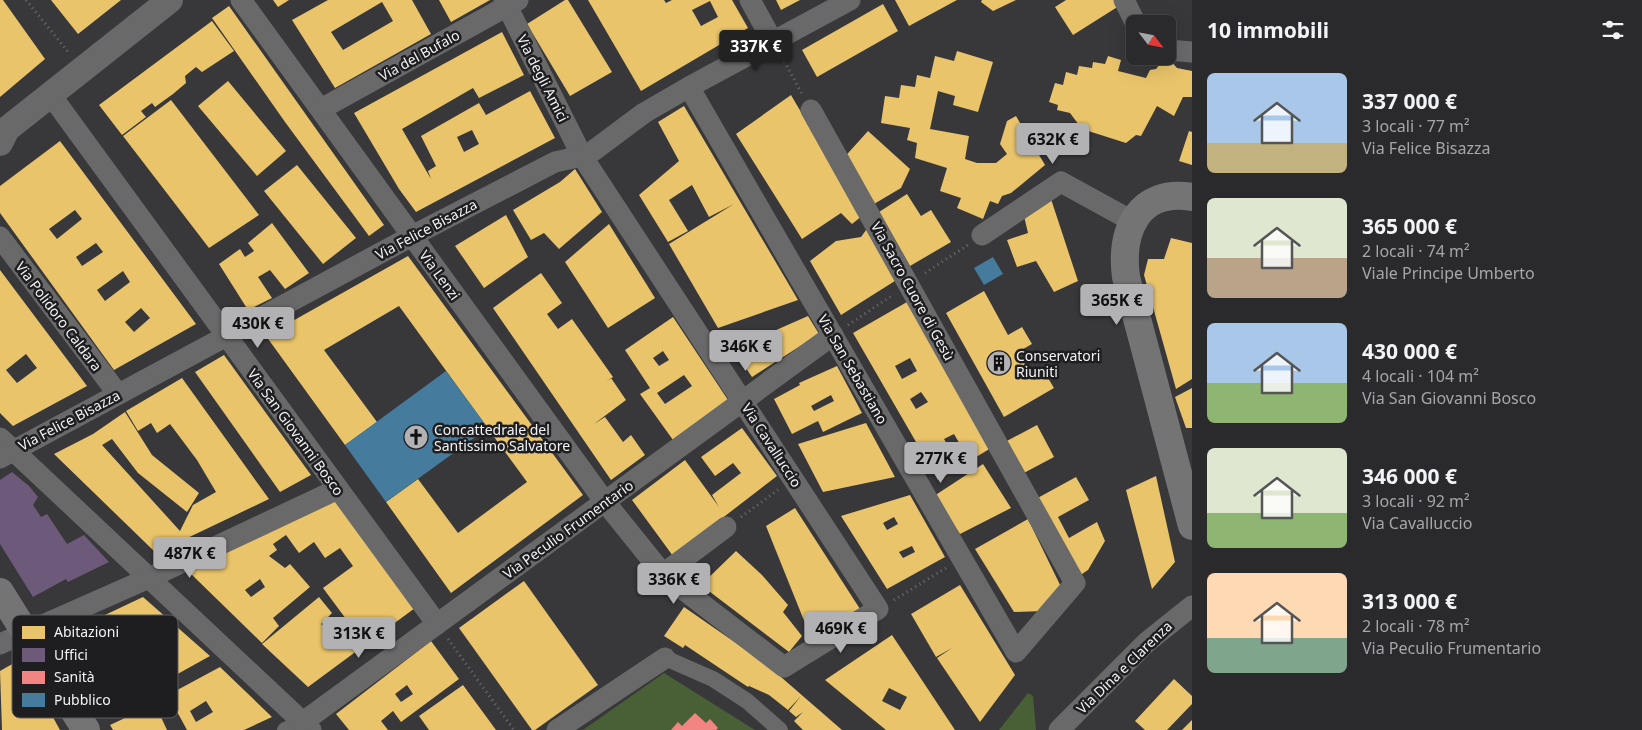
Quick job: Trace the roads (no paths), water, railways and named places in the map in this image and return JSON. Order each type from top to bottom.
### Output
[{"type":"main road","points":[[1192,197],[1172,196],[1154,201],[1132,221],[1124,251],[1126,278],[1192,526]]},
{"type":"main road","points":[[0,592],[14,615]]},
{"type":"main road","points":[[79,718],[86,730]]},
{"type":"street","points":[[2,135],[50,94],[170,0]]},
{"type":"street","name":"Via Lenzi","points":[[241,0],[605,502],[663,574],[784,667]]},
{"type":"street","points":[[750,0],[773,42]]},
{"type":"street","name":"Via Felice Bisazza","points":[[4,449],[118,394],[412,236],[555,162],[582,156],[644,113],[850,0]]},
{"type":"street","points":[[1124,0],[1132,15]]},
{"type":"street","name":"Via del Bufalo","points":[[320,109],[510,2]]},
{"type":"street","name":"Via degli Amici","points":[[510,2],[582,156]]},
{"type":"street","points":[[1176,51],[1192,52]]},
{"type":"street","name":"Via San Sebastiano","points":[[689,87],[1016,652]]},
{"type":"street","name":"Via San Giovanni Bosco","points":[[50,94],[437,624]]},
{"type":"street","name":"Via Sacro Cuore di Gesù","points":[[811,110],[1075,583],[1016,652]]},
{"type":"street","name":"Via Cavalluccio","points":[[582,156],[878,609],[784,667]]},
{"type":"street","points":[[982,235],[1061,182],[1132,221]]},
{"type":"street","name":"Via Polidoro Caldara","points":[[0,237],[118,394]]},
{"type":"street","name":"Via Peculio Frumentario","points":[[300,727],[437,624],[833,335]]},
{"type":"street","points":[[4,449],[149,578],[300,727]]},
{"type":"street","points":[[64,615],[149,578],[338,489]]},
{"type":"street","points":[[663,574],[726,527]]},
{"type":"street","name":"Via Dina e Clarenza","points":[[1059,730],[1153,637],[1192,606]]},
{"type":"street","points":[[0,644],[12,638]]},
{"type":"street","points":[[557,730],[665,658],[713,679],[747,701],[780,730]]},
{"type":"place","name":"Conservatori Riuniti","points":[[999,363]]},
{"type":"place","name":"Concattedrale del Santissimo Salvatore","points":[[416,437]]}]
